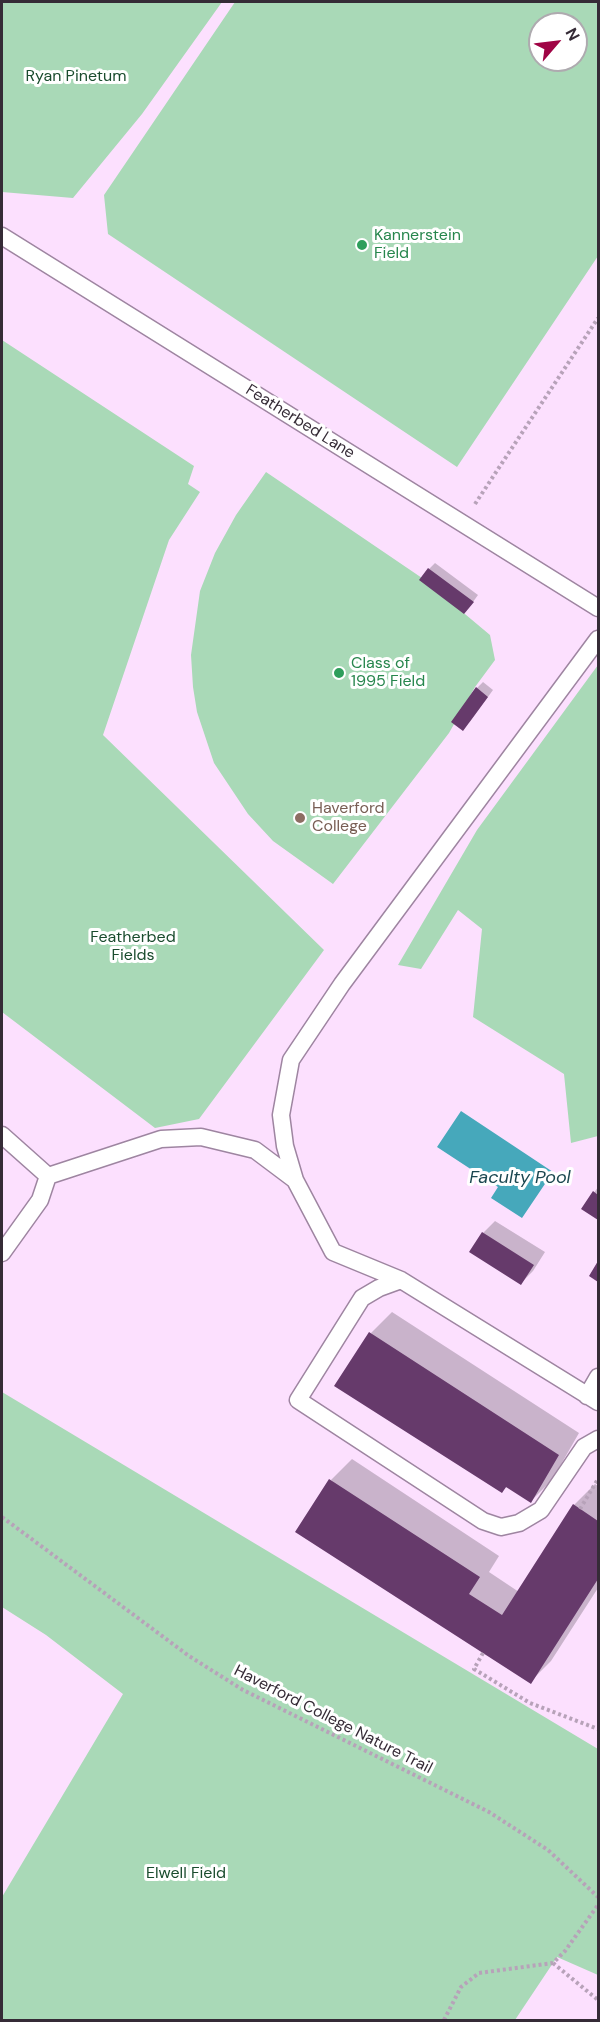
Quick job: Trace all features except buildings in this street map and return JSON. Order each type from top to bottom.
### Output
[{"type":"lane","name":"Featherbed Lane","points":[[2,236],[598,608]]},
{"type":"lane","points":[[598,639],[342,984],[291,1060],[281,1114],[285,1146],[295,1179],[333,1252],[401,1280],[593,1399],[598,1377]]},
{"type":"lane","points":[[2,1135],[48,1176]]},
{"type":"lane","points":[[48,1176],[161,1140],[201,1137],[255,1150],[295,1179]]},
{"type":"lane","points":[[2,1253],[40,1200],[48,1176]]},
{"type":"lane","points":[[401,1280],[379,1288],[362,1298],[298,1400],[483,1521],[501,1527],[519,1523],[541,1510],[584,1446],[598,1439]]},
{"type":"path","points":[[464,523],[598,318]]},
{"type":"path","points":[[580,1509],[598,1480]]},
{"type":"path","name":"Haverford College Nature Trail","points":[[2,1517],[189,1656],[243,1690],[489,1812],[548,1850],[598,1897]]},
{"type":"path","points":[[483,1653],[474,1669],[530,1703],[598,1729]]},
{"type":"path","points":[[444,2020],[461,1987],[479,1973],[553,1963],[598,1905]]},
{"type":"path","points":[[553,1963],[598,2000]]},
{"type":"green space","name":"Ryan Pinetum","points":[[2,2],[222,2],[142,114],[73,198],[2,192]]},
{"type":"green space","name":"Kannerstein Field","points":[[235,2],[598,2],[598,256],[457,467],[108,234],[104,195]]},
{"type":"green space","name":"Featherbed Fields","points":[[2,340],[194,466],[188,484],[200,492],[169,540],[103,735],[324,950],[199,1119],[155,1128],[2,1012]]},
{"type":"green space","name":"Class of 1995 Field","points":[[266,472],[422,578],[490,635],[495,660],[475,687],[449,733],[333,884],[273,841],[248,814],[214,763],[197,712],[191,655],[200,591],[215,553],[236,515]]},
{"type":"green space","points":[[598,665],[598,1136],[571,1143],[564,1074],[473,1017],[482,929],[458,910],[421,969],[398,965],[477,830]]},
{"type":"green space","name":"Elwell Field","points":[[2,1392],[598,1749],[598,1975],[557,1957],[515,2020],[2,2020],[2,1897],[123,1694],[46,1635],[2,1607]]},
{"type":"water","name":"Faculty Pool","points":[[461,1111],[553,1172],[522,1218],[491,1198],[498,1187],[437,1147]]},
{"type":"place","name":"Kannerstein Field","points":[[362,245]]},
{"type":"place","name":"Class of 1995 Field","points":[[339,673]]},
{"type":"place","name":"Haverford College","points":[[300,818]]}]
